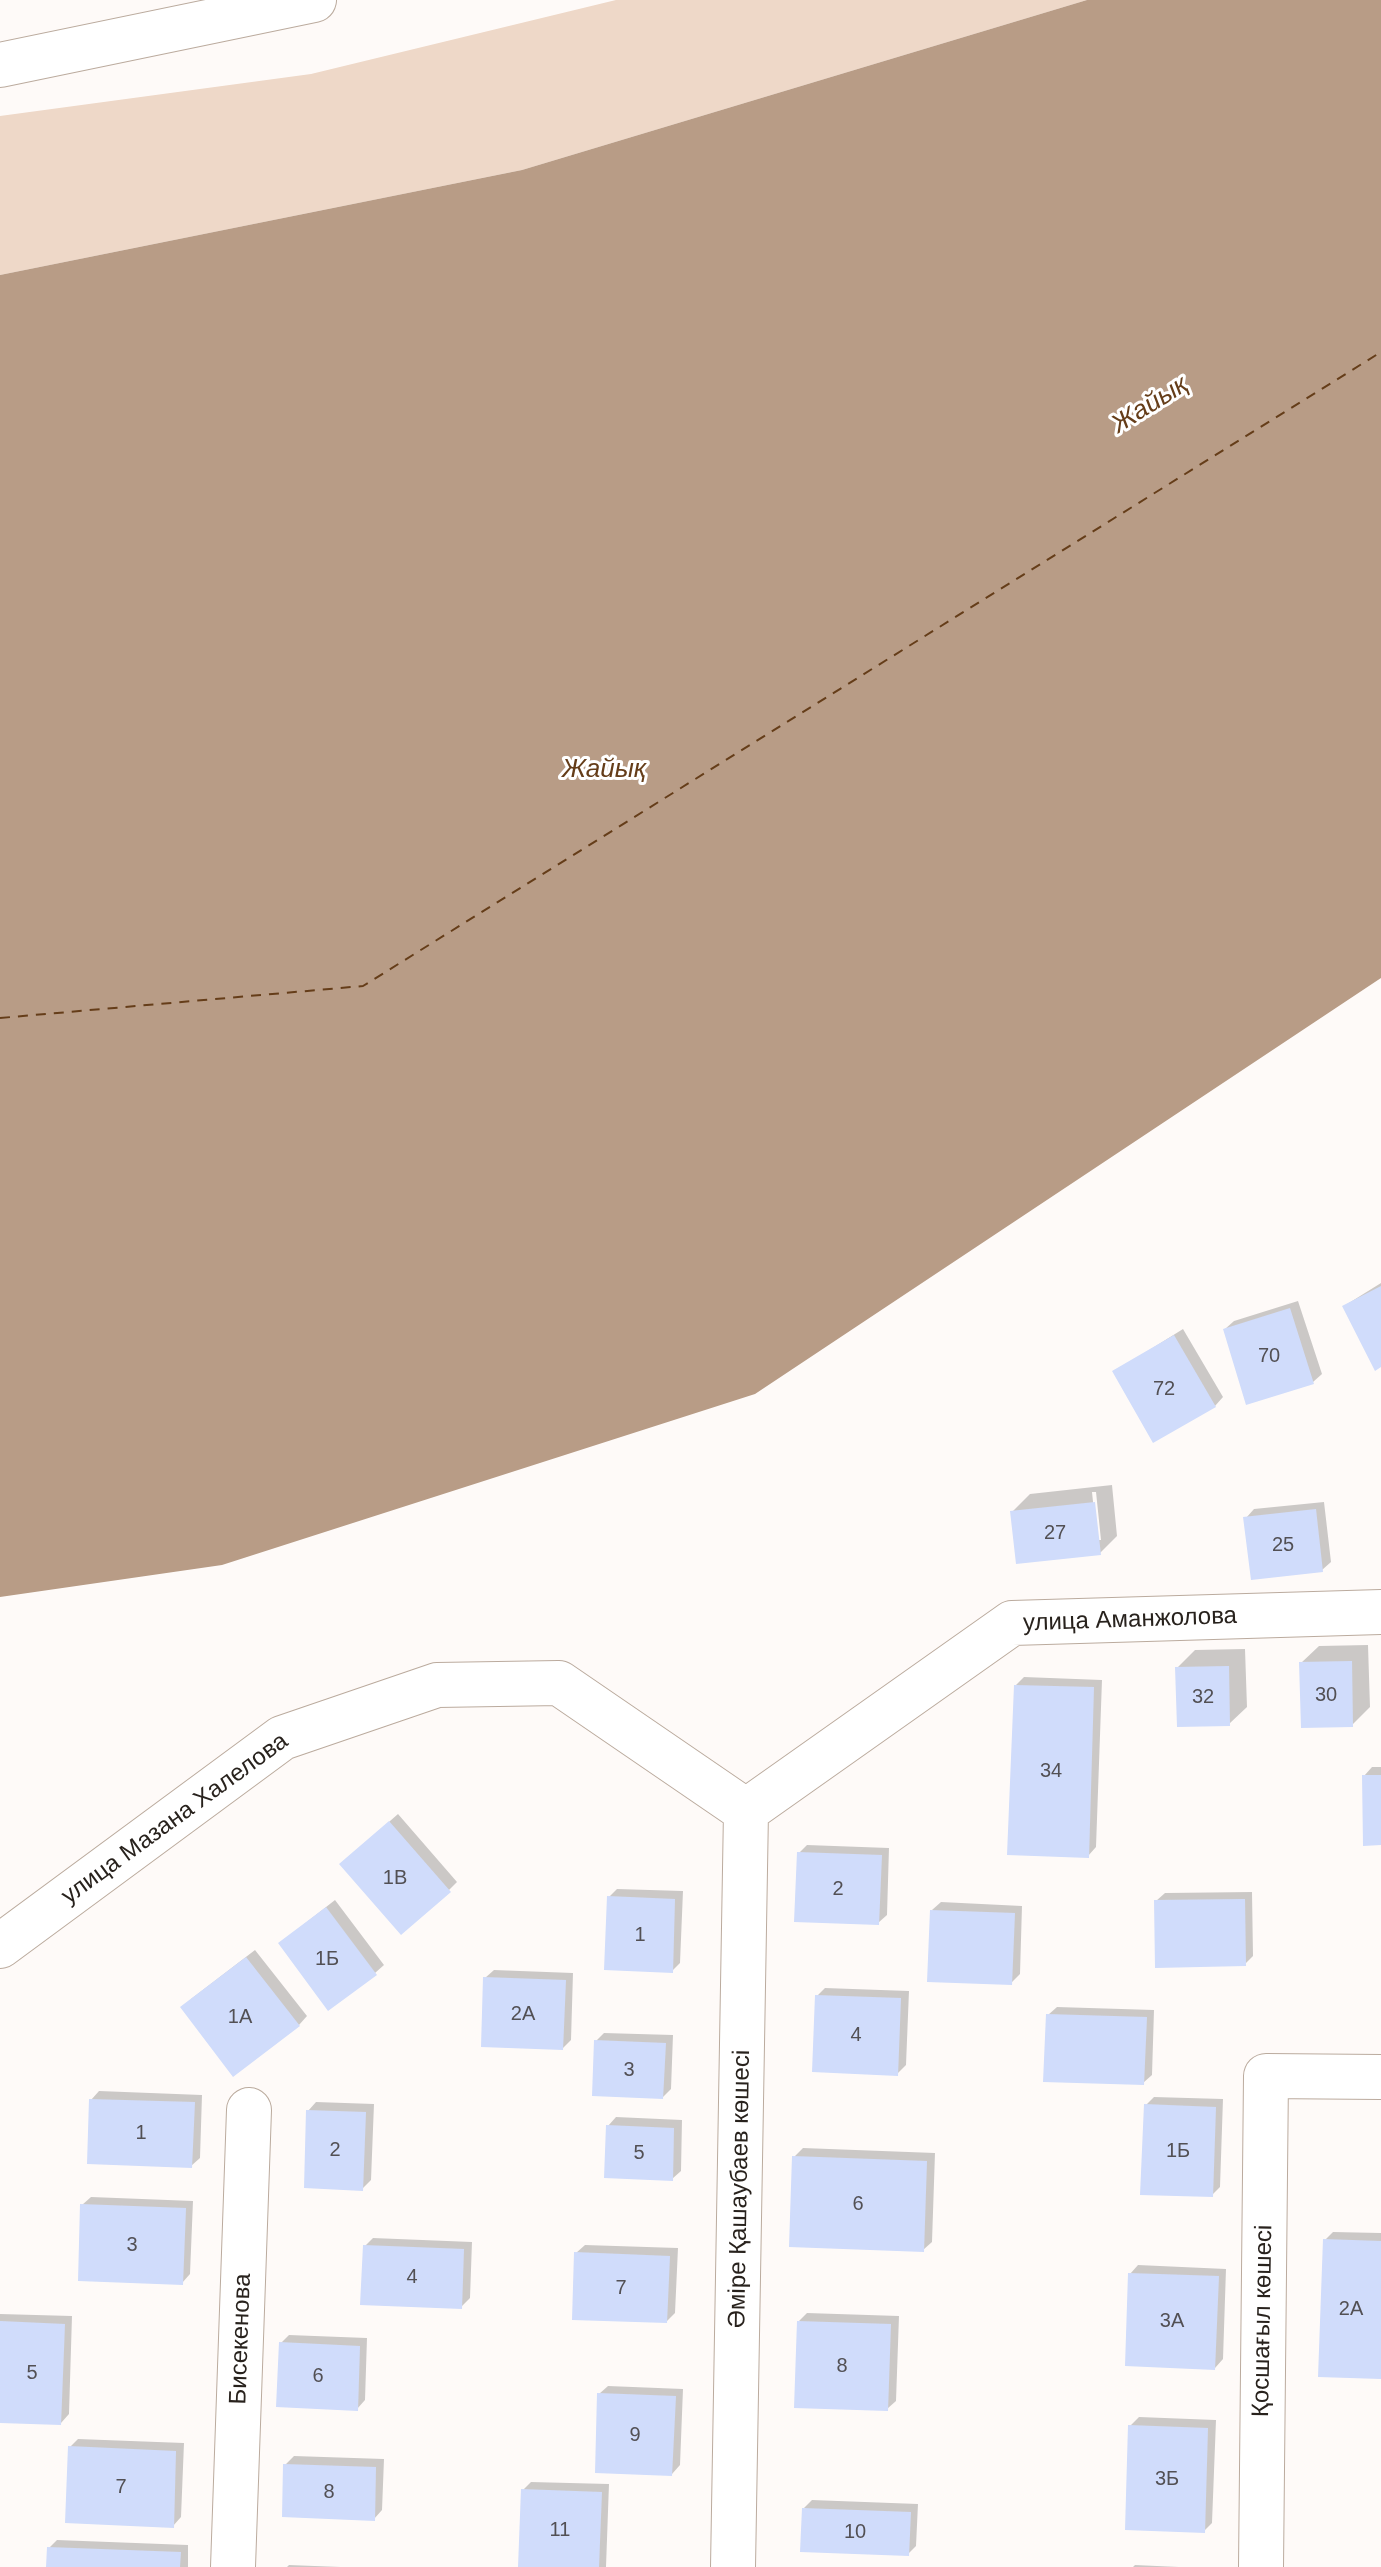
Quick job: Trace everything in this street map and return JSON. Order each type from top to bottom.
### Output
[{"type":"street","points":[[0,65],[314,0]]},
{"type":"street","name":"улица Аманжолова","points":[[746,1811],[1012,1623],[1381,1612]]},
{"type":"street","name":"улица Мазана Халелова","points":[[0,1946],[282,1738],[437,1685],[559,1683],[746,1811]]},
{"type":"street","name":"Әміре Қашаубаев көшесі","points":[[733,2567],[746,1811]]},
{"type":"street","name":"Қосшағыл көшесі","points":[[1261,2567],[1266,2076],[1381,2077]]},
{"type":"street","name":"Бисекенова","points":[[233,2567],[249,2110]]},
{"type":"shaded area","points":[[616,0],[1087,0],[522,170],[0,275],[0,116],[311,74]]},
{"type":"water","name":"Жайық","points":[[1087,0],[1381,0],[1381,978],[755,1394],[222,1565],[0,1597],[0,275],[522,170]]},
{"type":"building","points":[[1381,1286],[1381,1367],[1375,1371],[1342,1306]]},
{"type":"building","points":[[1290,1308],[1314,1384],[1246,1405],[1223,1329]]},
{"type":"building","points":[[1174,1335],[1216,1407],[1153,1443],[1112,1371]]},
{"type":"building","points":[[1095,1502],[1101,1555],[1016,1564],[1010,1511]]},
{"type":"building","points":[[1316,1509],[1323,1572],[1251,1580],[1243,1517]]},
{"type":"building","points":[[1352,1661],[1353,1727],[1301,1728],[1299,1662]]},
{"type":"building","points":[[1229,1666],[1230,1726],[1177,1727],[1175,1667]]},
{"type":"building","points":[[1014,1685],[1094,1687],[1089,1858],[1007,1855]]},
{"type":"building","points":[[1362,1775],[1381,1775],[1381,1845],[1363,1846]]},
{"type":"building","points":[[389,1821],[451,1892],[401,1935],[339,1864]]},
{"type":"building","points":[[797,1852],[882,1855],[879,1925],[794,1922]]},
{"type":"building","points":[[607,1896],[675,1899],[673,1973],[604,1970]]},
{"type":"building","points":[[1245,1899],[1246,1966],[1155,1968],[1154,1900]]},
{"type":"building","points":[[326,1907],[377,1975],[328,2011],[278,1943]]},
{"type":"building","points":[[930,1910],[1015,1913],[1012,1985],[927,1982]]},
{"type":"building","points":[[246,1957],[300,2026],[233,2077],[180,2007]]},
{"type":"building","points":[[483,1977],[566,1980],[563,2050],[481,2047]]},
{"type":"building","points":[[815,1995],[901,1998],[898,2076],[812,2072]]},
{"type":"building","points":[[1046,2014],[1147,2017],[1144,2085],[1043,2082]]},
{"type":"building","points":[[594,2040],[666,2043],[663,2099],[592,2096]]},
{"type":"building","points":[[89,2099],[195,2102],[192,2168],[87,2164]]},
{"type":"building","points":[[1144,2104],[1216,2107],[1213,2197],[1140,2195]]},
{"type":"building","points":[[306,2110],[366,2112],[363,2191],[304,2188]]},
{"type":"building","points":[[606,2125],[674,2128],[673,2181],[604,2178]]},
{"type":"building","points":[[792,2156],[927,2161],[924,2252],[789,2247]]},
{"type":"building","points":[[80,2204],[186,2208],[183,2285],[78,2281]]},
{"type":"building","points":[[1323,2239],[1381,2241],[1381,2379],[1318,2377]]},
{"type":"building","points":[[363,2245],[464,2249],[462,2309],[360,2305]]},
{"type":"building","points":[[574,2252],[670,2256],[667,2323],[572,2320]]},
{"type":"building","points":[[1128,2273],[1219,2276],[1215,2370],[1125,2366]]},
{"type":"building","points":[[0,2321],[65,2324],[61,2425],[0,2423]]},
{"type":"building","points":[[797,2321],[891,2324],[888,2411],[794,2408]]},
{"type":"building","points":[[279,2342],[360,2346],[358,2411],[276,2407]]},
{"type":"building","points":[[597,2393],[676,2396],[672,2476],[595,2473]]},
{"type":"building","points":[[1128,2425],[1208,2428],[1205,2533],[1125,2530]]},
{"type":"building","points":[[68,2446],[176,2451],[174,2528],[65,2523]]},
{"type":"building","points":[[283,2464],[376,2467],[375,2521],[282,2517]]},
{"type":"building","points":[[521,2489],[602,2492],[599,2567],[518,2567]]},
{"type":"building","points":[[802,2508],[911,2512],[909,2556],[800,2552]]},
{"type":"building","points":[[47,2547],[181,2552],[180,2567],[46,2567]]},
{"type":"ferry route","points":[[0,1018],[363,986],[1381,352]]}]
